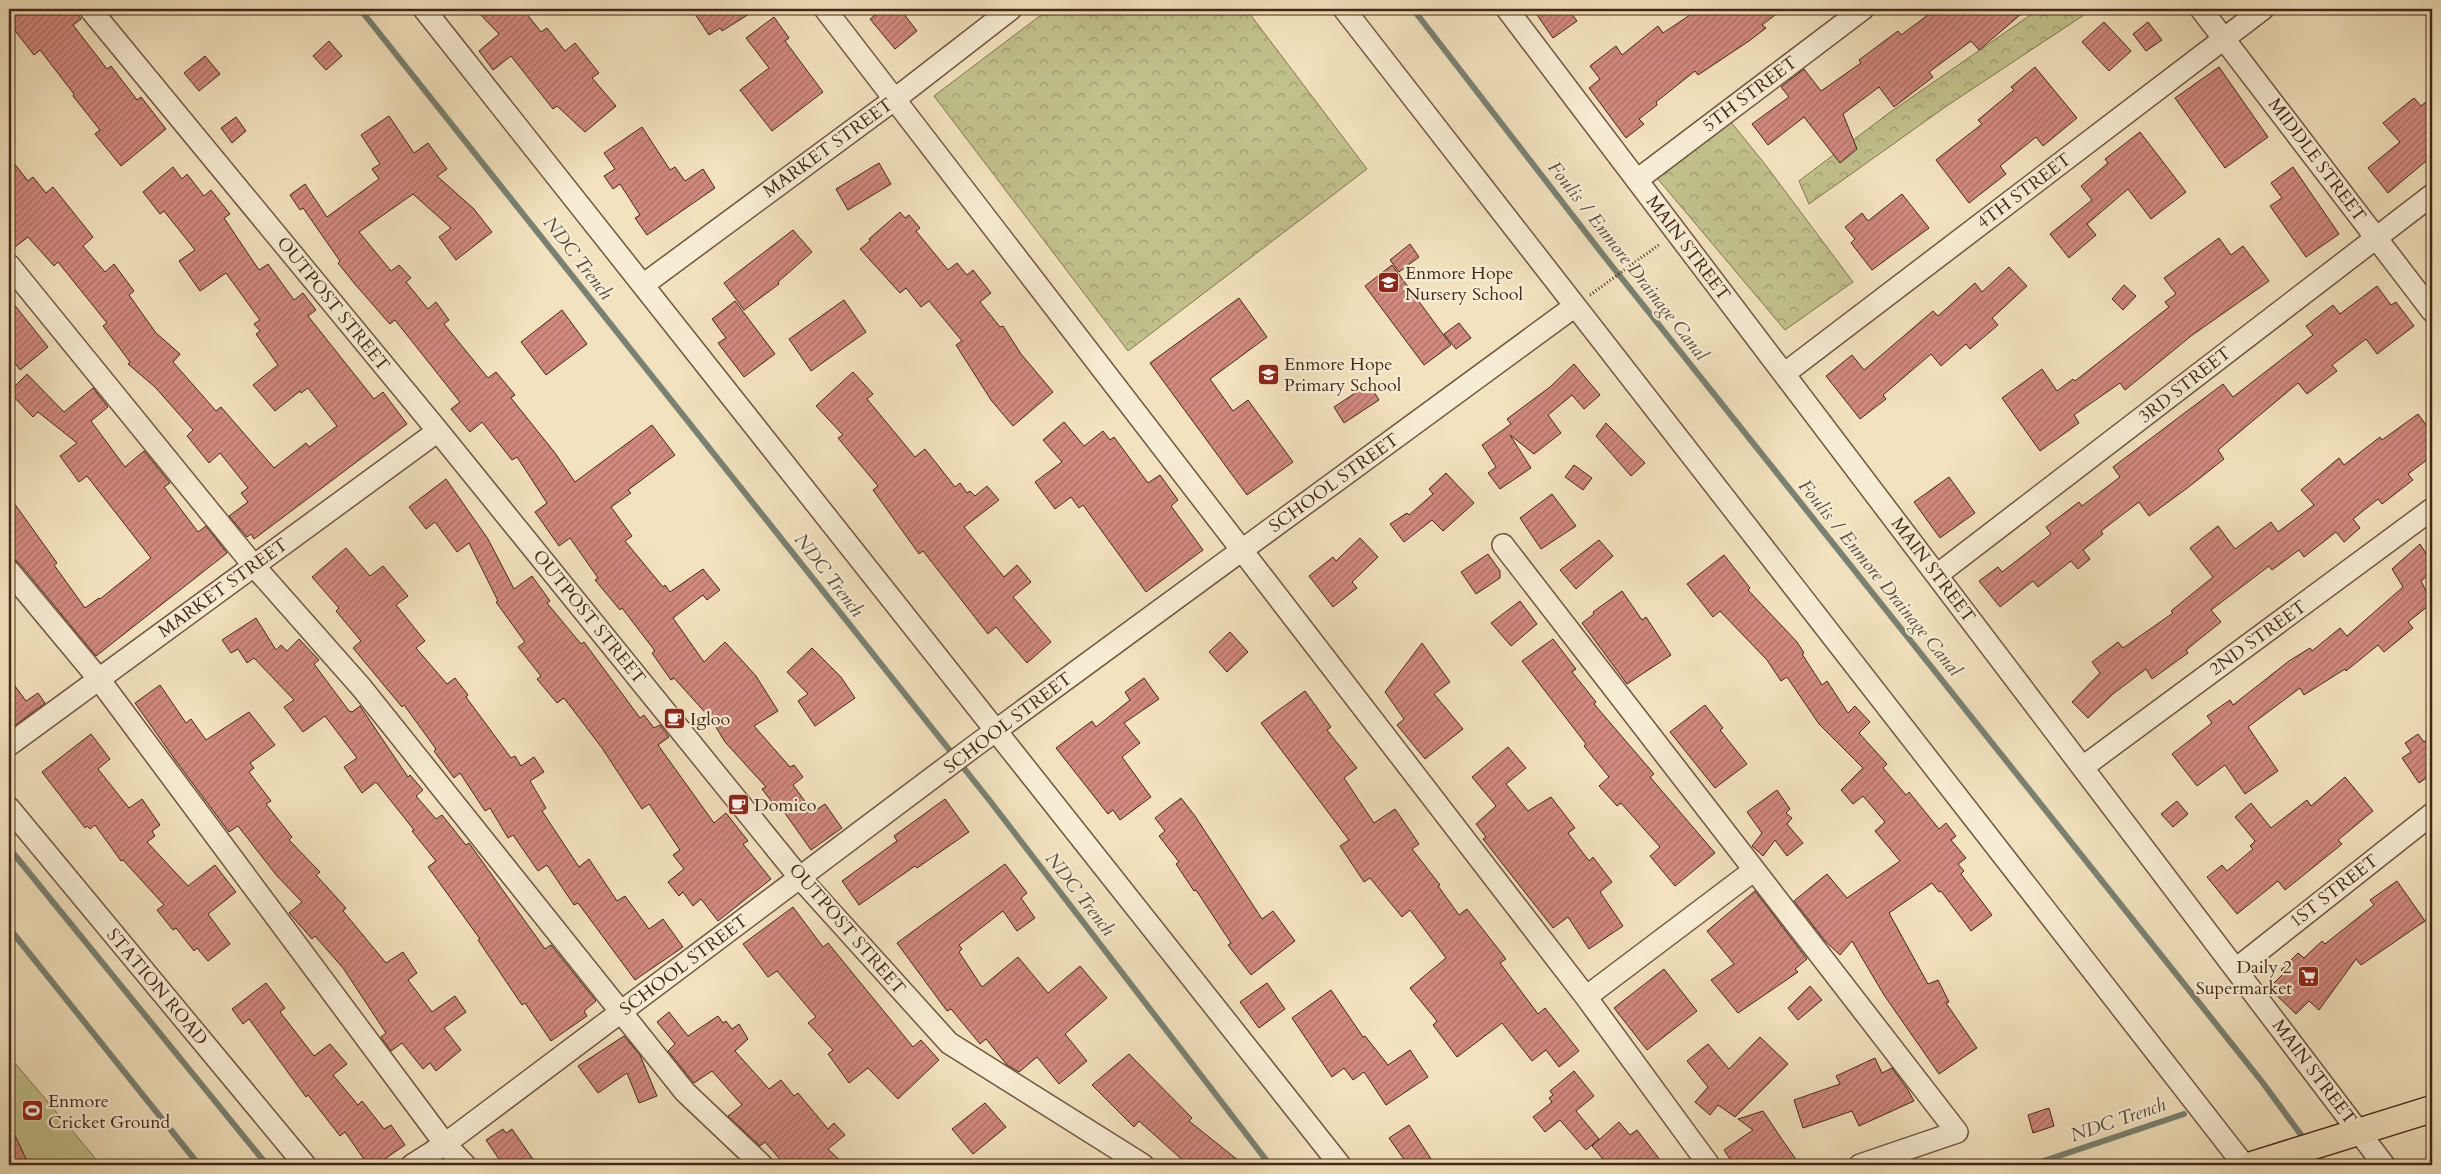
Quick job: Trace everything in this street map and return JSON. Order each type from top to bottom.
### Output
[{"type":"main road","points":[[2252,1165],[2432,1109]]},
{"type":"street","name":"OUTPOST STREET","points":[[90,9],[438,431],[800,878],[949,1043],[1143,1165]]},
{"type":"street","points":[[424,9],[1340,1165]]},
{"type":"street","points":[[825,9],[1586,997],[1709,1165]]},
{"type":"street","name":"MARKET STREET","points":[[643,285],[895,99],[1011,9]]},
{"type":"street","points":[[1344,9],[2244,1165]]},
{"type":"street","name":"MAIN STREET","points":[[1507,9],[2384,1165]]},
{"type":"street","name":"5TH STREET","points":[[1637,180],[1864,9]]},
{"type":"street","name":"MIDDLE STREET","points":[[2202,9],[2432,311]]},
{"type":"street","name":"4TH STREET","points":[[1784,374],[2264,9]]},
{"type":"street","name":"3RD STREET","points":[[1937,576],[2432,195]]},
{"type":"street","points":[[9,265],[254,566],[361,687],[685,1092],[762,1165]]},
{"type":"street","name":"SCHOOL STREET","points":[[412,1165],[445,1144],[972,748],[1575,306]]},
{"type":"street","name":"MARKET STREET","points":[[9,745],[438,431]]},
{"type":"street","name":"2ND STREET","points":[[2083,767],[2432,509]]},
{"type":"street","points":[[1503,545],[1753,871],[1957,1132],[1860,1165]]},
{"type":"street","points":[[9,571],[98,678],[445,1144],[465,1165]]},
{"type":"street","name":"STATION ROAD","points":[[9,808],[305,1165]]},
{"type":"street","name":"1ST STREET","points":[[2236,969],[2432,814]]},
{"type":"street","points":[[1586,997],[1753,871]]},
{"type":"path","points":[[1595,292],[1644,256]]},
{"type":"green space","points":[[1049,9],[1246,9],[1367,169],[1128,351],[934,96]]},
{"type":"green space","points":[[2039,9],[2093,9],[1948,105],[1809,204],[1799,181],[1889,113]]},
{"type":"green space","points":[[1730,121],[1764,163],[1853,282],[1785,330],[1657,178]]},
{"type":"green space","name":"Enmore Cricket Ground","points":[[9,1056],[101,1165],[9,1165]]},
{"type":"building","points":[[24,9],[73,9],[81,19],[73,25],[107,69],[111,66],[137,100],[141,97],[166,129],[121,166],[95,134],[100,130],[40,50],[34,55],[9,23]]},
{"type":"building","points":[[475,9],[523,9],[541,32],[547,28],[565,51],[575,43],[599,73],[592,78],[616,106],[585,132],[557,106],[553,109],[511,56],[493,70],[479,51],[499,34]]},
{"type":"building","points":[[704,9],[757,9],[722,31],[720,28],[709,35],[695,14]]},
{"type":"building","points":[[883,9],[900,9],[917,31],[895,49],[870,19]]},
{"type":"building","points":[[1533,9],[1568,9],[1577,21],[1553,38]]},
{"type":"building","points":[[1699,9],[1783,9],[1762,25],[1766,28],[1749,41],[1698,75],[1695,71],[1656,102],[1657,105],[1639,119],[1644,124],[1626,138],[1589,88],[1600,79],[1590,66],[1616,46],[1622,55],[1658,26],[1663,33]]},
{"type":"building","points":[[1936,9],[2027,9],[1979,50],[1971,41],[1929,72],[1933,77],[1894,107],[1879,87],[1843,114],[1857,149],[1840,163],[1804,117],[1768,145],[1752,124],[1789,97],[1781,87],[1804,69],[1821,91],[1861,63],[1859,60],[1898,31],[1901,35]]},
{"type":"building","points":[[774,17],[789,38],[785,41],[823,92],[772,131],[740,90],[769,68],[746,38]]},
{"type":"building","points":[[2104,22],[2131,51],[2109,71],[2082,42]]},
{"type":"building","points":[[2148,22],[2162,40],[2146,51],[2133,34]]},
{"type":"building","points":[[329,41],[342,56],[326,70],[313,56]]},
{"type":"building","points":[[205,56],[220,74],[199,91],[184,73]]},
{"type":"building","points":[[2035,67],[2077,118],[2043,146],[2036,137],[2000,166],[2006,174],[1969,203],[1936,160],[1982,124],[1978,120],[2014,90],[2011,87]]},
{"type":"building","points":[[2219,67],[2268,137],[2225,168],[2175,98]]},
{"type":"building","points":[[2432,97],[2432,156],[2388,193],[2368,168],[2400,142],[2383,123],[2414,98],[2421,106]]},
{"type":"building","points":[[389,116],[414,153],[428,143],[447,169],[437,176],[474,209],[492,232],[456,260],[439,237],[451,228],[413,194],[359,232],[391,271],[399,265],[411,278],[406,282],[428,309],[436,302],[449,320],[444,324],[488,378],[496,372],[515,395],[511,398],[555,453],[575,482],[652,425],[675,455],[628,490],[631,493],[611,507],[632,536],[625,541],[663,587],[665,585],[670,592],[703,569],[720,590],[707,600],[703,595],[673,618],[704,662],[725,642],[756,676],[778,711],[754,726],[790,767],[794,765],[803,777],[793,785],[813,812],[825,804],[842,828],[811,850],[782,809],[779,811],[762,789],[766,787],[725,742],[711,719],[674,678],[671,680],[652,653],[655,651],[622,608],[620,610],[595,580],[598,578],[570,538],[559,546],[535,512],[547,503],[517,457],[512,460],[482,422],[470,432],[451,409],[460,402],[395,320],[390,324],[354,283],[338,263],[340,261],[303,208],[300,210],[290,195],[305,184],[327,217],[379,179],[372,169],[380,164],[361,135]]},
{"type":"building","points":[[236,117],[246,131],[232,143],[221,128]]},
{"type":"building","points":[[642,127],[670,170],[675,167],[685,181],[703,169],[715,188],[647,235],[635,218],[640,215],[620,184],[613,189],[604,176],[615,169],[604,153]]},
{"type":"building","points":[[2140,132],[2186,192],[2151,219],[2128,189],[2087,224],[2096,235],[2069,258],[2050,234],[2092,200],[2081,186],[2108,163],[2105,159]]},
{"type":"building","points":[[9,157],[28,181],[33,177],[46,193],[53,187],[93,237],[83,246],[105,272],[114,264],[134,291],[129,295],[156,333],[180,354],[173,362],[216,411],[221,407],[274,468],[306,443],[309,447],[337,426],[308,388],[301,393],[300,391],[275,411],[253,385],[278,365],[256,334],[260,331],[254,324],[260,320],[226,273],[200,291],[179,261],[195,250],[164,211],[160,214],[143,192],[173,167],[182,179],[187,174],[204,196],[211,190],[230,214],[224,218],[259,270],[268,264],[294,300],[303,293],[316,310],[308,316],[374,399],[383,392],[407,424],[254,539],[251,534],[247,537],[229,516],[248,502],[241,493],[248,488],[220,453],[209,463],[187,436],[193,430],[155,387],[128,364],[130,362],[103,326],[107,323],[58,262],[54,266],[28,237],[15,247],[9,239]]},
{"type":"building","points":[[879,163],[891,184],[848,210],[836,189]]},
{"type":"building","points":[[2293,167],[2339,234],[2306,257],[2270,206],[2282,198],[2271,183]]},
{"type":"building","points":[[1902,194],[1929,228],[1872,270],[1851,243],[1855,239],[1845,227],[1862,213],[1868,221]]},
{"type":"building","points":[[900,212],[905,218],[909,215],[920,228],[916,231],[948,270],[957,263],[967,275],[973,270],[991,293],[980,302],[1000,327],[1003,326],[1021,354],[1053,392],[1013,426],[991,400],[956,345],[962,341],[929,301],[921,307],[906,288],[900,293],[860,249]]},
{"type":"building","points":[[793,230],[812,252],[778,282],[779,284],[744,310],[724,283]]},
{"type":"building","points":[[2219,238],[2231,255],[2243,246],[2269,281],[2191,336],[2125,390],[2120,383],[2074,415],[2079,423],[2040,451],[2002,398],[2042,369],[2057,391],[2073,379],[2075,381],[2169,307],[2165,302],[2176,294],[2164,278]]},
{"type":"building","points":[[1410,244],[1419,257],[1399,272],[1390,260]]},
{"type":"building","points":[[1392,265],[1451,345],[1424,365],[1365,286]]},
{"type":"building","points":[[2009,267],[2027,286],[1992,318],[1998,325],[1970,349],[1966,344],[1941,366],[1931,354],[1883,395],[1886,399],[1860,419],[1826,376],[1852,355],[1864,370],[1933,311],[1938,316],[1975,283],[1982,292]]},
{"type":"building","points":[[2124,285],[2136,296],[2123,310],[2112,299]]},
{"type":"building","points":[[2377,286],[2391,305],[2396,302],[2414,326],[2377,354],[2366,339],[2332,365],[2337,371],[2307,394],[2298,383],[2218,450],[2224,459],[2186,489],[2149,516],[2139,502],[2101,531],[2103,534],[2083,550],[2090,559],[2078,569],[2071,561],[2038,587],[2033,581],[2000,607],[1979,581],[1998,567],[2002,572],[2051,534],[2046,527],[2079,502],[2082,506],[2120,477],[2113,467],[2223,384],[2233,397],[2313,335],[2306,326],[2333,305],[2340,314]]},
{"type":"building","points":[[9,298],[48,347],[20,370],[9,355]]},
{"type":"building","points":[[1239,298],[1267,337],[1210,379],[1233,411],[1248,400],[1293,462],[1247,495],[1150,363]]},
{"type":"building","points":[[844,300],[866,332],[811,371],[789,339]]},
{"type":"building","points":[[735,301],[775,354],[744,377],[718,343],[726,338],[712,319]]},
{"type":"building","points":[[562,310],[587,344],[546,375],[521,342]]},
{"type":"building","points":[[1459,323],[1471,338],[1456,349],[1444,334]]},
{"type":"building","points":[[1574,364],[1600,395],[1584,409],[1572,395],[1548,415],[1561,433],[1534,454],[1510,435],[1531,468],[1500,489],[1488,473],[1496,467],[1482,445],[1511,424],[1507,419],[1550,387]]},
{"type":"building","points":[[853,372],[873,394],[867,399],[915,457],[925,449],[955,487],[960,483],[967,493],[970,491],[975,496],[987,486],[999,500],[964,527],[1004,577],[1017,565],[1031,582],[1013,597],[1051,642],[1027,663],[996,627],[988,634],[923,551],[919,554],[873,490],[878,486],[838,438],[843,435],[816,406]]},
{"type":"building","points":[[27,374],[64,412],[93,388],[108,407],[91,421],[125,467],[144,451],[170,483],[164,487],[198,532],[206,526],[227,553],[96,656],[19,563],[9,556],[9,496],[57,563],[54,565],[85,608],[100,599],[151,558],[87,476],[79,482],[60,456],[77,443],[38,412],[33,417],[9,392]]},
{"type":"building","points":[[1369,384],[1379,400],[1344,423],[1334,407]]},
{"type":"building","points":[[2418,414],[2432,433],[2432,456],[2408,474],[2413,480],[2382,504],[2378,499],[2353,519],[2360,528],[2344,542],[2336,532],[2304,557],[2299,550],[2272,570],[2269,566],[2211,610],[2221,622],[2186,650],[2188,653],[2152,679],[2146,669],[2113,694],[2088,718],[2072,702],[2100,673],[2092,662],[2118,642],[2123,648],[2173,613],[2171,611],[2213,577],[2190,548],[2218,526],[2235,549],[2271,522],[2278,532],[2314,505],[2301,490],[2339,458],[2344,465],[2380,437],[2382,440]]},
{"type":"building","points":[[1064,422],[1084,446],[1103,431],[1110,440],[1114,437],[1148,483],[1160,475],[1178,500],[1171,506],[1203,550],[1146,592],[1083,505],[1079,508],[1071,497],[1055,509],[1035,482],[1062,462],[1043,440]]},
{"type":"building","points":[[1606,423],[1645,463],[1631,476],[1596,436]]},
{"type":"building","points":[[1574,465],[1592,478],[1583,490],[1565,477]]},
{"type":"building","points":[[1446,473],[1474,503],[1443,531],[1432,520],[1404,542],[1390,524],[1407,513],[1409,515],[1433,494],[1429,489]]},
{"type":"building","points":[[1949,477],[1975,513],[1940,538],[1914,502]]},
{"type":"building","points":[[446,479],[488,539],[514,589],[532,576],[550,601],[547,603],[581,644],[584,642],[640,718],[644,715],[654,728],[660,725],[669,737],[658,745],[714,823],[726,813],[748,841],[743,844],[771,879],[718,921],[701,899],[693,906],[683,892],[679,896],[668,882],[684,869],[673,855],[680,850],[649,804],[642,809],[602,748],[564,698],[557,703],[537,679],[541,676],[518,647],[525,642],[496,602],[498,601],[469,543],[457,552],[435,522],[426,529],[409,507]]},
{"type":"building","points":[[1552,494],[1576,526],[1541,549],[1520,518]]},
{"type":"building","points":[[1360,538],[1378,557],[1352,582],[1357,588],[1333,607],[1309,576],[1333,557],[1336,561]]},
{"type":"building","points":[[1599,540],[1613,556],[1576,589],[1560,570]]},
{"type":"building","points":[[2420,544],[2432,563],[2432,572],[2421,581],[2432,603],[2408,622],[2413,628],[2384,652],[2378,645],[2346,671],[2345,669],[2304,695],[2300,688],[2248,727],[2278,771],[2245,794],[2225,765],[2197,786],[2172,754],[2212,723],[2207,716],[2230,700],[2233,705],[2289,661],[2310,648],[2312,651],[2340,628],[2347,636],[2403,587],[2392,569]]},
{"type":"building","points":[[346,548],[370,576],[383,566],[408,596],[396,605],[425,641],[416,648],[447,684],[455,678],[468,695],[466,697],[511,758],[515,756],[521,766],[534,757],[544,772],[530,781],[546,808],[542,811],[579,867],[589,859],[617,901],[625,896],[649,929],[663,919],[683,947],[635,980],[578,903],[574,905],[547,865],[538,871],[513,835],[508,838],[490,808],[485,811],[460,773],[454,778],[434,751],[436,749],[404,705],[402,707],[353,648],[361,641],[336,611],[339,608],[312,577]]},
{"type":"building","points":[[1488,554],[1500,571],[1500,578],[1476,594],[1461,572]]},
{"type":"building","points":[[1724,555],[1750,588],[1748,590],[1797,642],[1804,653],[1802,654],[1822,685],[1827,681],[1848,713],[1855,706],[1870,722],[1859,733],[1887,764],[1883,768],[1906,795],[1909,792],[1939,829],[1946,823],[1956,836],[1951,840],[1966,858],[1958,864],[1964,871],[1961,874],[1992,915],[1971,931],[1941,891],[1939,892],[1932,883],[1889,913],[1928,984],[1938,980],[1949,1002],[1946,1003],[1977,1048],[1939,1074],[1884,995],[1852,941],[1840,955],[1826,942],[1794,901],[1827,874],[1847,898],[1900,861],[1875,831],[1885,822],[1863,796],[1853,804],[1841,790],[1863,768],[1819,724],[1787,677],[1781,681],[1767,660],[1720,611],[1713,617],[1687,584]]},
{"type":"building","points":[[1622,591],[1642,620],[1646,617],[1671,655],[1627,684],[1582,623],[1594,614],[1593,612]]},
{"type":"building","points":[[1520,601],[1537,624],[1511,646],[1491,623]]},
{"type":"building","points":[[256,618],[276,650],[281,645],[287,651],[299,639],[319,660],[314,664],[349,711],[352,712],[360,706],[408,777],[410,775],[423,790],[416,796],[436,819],[442,815],[466,845],[469,843],[545,949],[551,945],[596,1001],[584,1011],[587,1016],[551,1041],[525,1003],[522,1005],[478,940],[480,939],[428,867],[436,861],[412,831],[414,830],[376,782],[362,793],[344,767],[357,758],[325,716],[303,732],[284,707],[294,700],[254,658],[247,663],[238,649],[231,653],[222,640]]},
{"type":"building","points":[[1230,632],[1248,652],[1227,672],[1209,652]]},
{"type":"building","points":[[1553,639],[1576,669],[1572,672],[1596,702],[1594,704],[1654,774],[1650,777],[1715,853],[1675,886],[1650,856],[1660,847],[1621,803],[1617,806],[1599,786],[1609,777],[1522,661]]},
{"type":"building","points":[[1422,643],[1450,682],[1434,694],[1463,729],[1425,759],[1397,725],[1404,719],[1385,692]]},
{"type":"building","points":[[812,648],[841,677],[855,698],[815,726],[798,701],[808,694],[787,672]]},
{"type":"building","points":[[9,678],[26,701],[38,693],[45,703],[9,730]]},
{"type":"building","points":[[1144,678],[1159,699],[1124,723],[1140,743],[1122,757],[1151,797],[1120,820],[1113,810],[1108,814],[1056,748],[1092,721],[1096,727],[1130,700],[1125,692]]},
{"type":"building","points":[[160,685],[186,723],[191,719],[206,740],[249,712],[275,745],[250,763],[254,768],[249,772],[271,801],[266,804],[292,837],[289,840],[320,872],[316,875],[346,908],[343,911],[386,963],[403,952],[417,973],[408,980],[432,1012],[455,996],[466,1012],[444,1028],[461,1050],[436,1071],[430,1063],[423,1069],[402,1043],[391,1051],[381,1037],[386,1033],[343,968],[315,936],[312,939],[289,913],[302,902],[277,876],[238,826],[229,832],[176,761],[135,703]]},
{"type":"building","points":[[1305,691],[1331,727],[1327,730],[1357,768],[1344,778],[1374,823],[1395,809],[1419,844],[1412,849],[1440,885],[1438,886],[1459,915],[1467,909],[1506,959],[1500,963],[1538,1014],[1545,1008],[1579,1051],[1559,1067],[1546,1050],[1532,1061],[1502,1023],[1457,1057],[1433,1025],[1437,1021],[1410,988],[1446,958],[1410,910],[1402,917],[1370,878],[1364,882],[1340,846],[1349,840],[1261,723]]},
{"type":"building","points":[[1705,705],[1723,728],[1720,730],[1747,764],[1715,788],[1670,732]]},
{"type":"building","points":[[91,734],[110,759],[98,769],[129,808],[142,799],[160,825],[152,831],[155,836],[147,842],[188,886],[215,865],[236,892],[208,914],[230,944],[208,961],[197,948],[194,951],[176,928],[173,930],[157,910],[164,905],[123,860],[121,861],[95,825],[90,829],[87,826],[85,828],[42,772]]},
{"type":"building","points":[[2418,734],[2424,742],[2432,736],[2432,774],[2419,783],[2402,758],[2411,752],[2405,743]]},
{"type":"building","points":[[1508,747],[1526,768],[1506,784],[1528,811],[1551,797],[1575,828],[1568,833],[1589,861],[1593,857],[1612,882],[1600,892],[1623,926],[1589,949],[1568,917],[1553,928],[1483,839],[1486,837],[1476,824],[1496,806],[1472,777]]},
{"type":"building","points":[[2345,777],[2373,811],[2338,840],[2342,844],[2285,890],[2278,881],[2237,914],[2207,877],[2222,865],[2227,871],[2253,849],[2250,846],[2255,841],[2235,817],[2251,803],[2271,828],[2307,800],[2311,806]]},
{"type":"building","points":[[1777,790],[1790,809],[1786,813],[1792,818],[1787,824],[1803,843],[1787,856],[1775,840],[1763,856],[1752,846],[1762,833],[1747,812]]},
{"type":"building","points":[[1181,798],[1195,816],[1262,919],[1273,911],[1295,941],[1251,975],[1228,945],[1231,943],[1196,890],[1194,891],[1176,864],[1179,862],[1159,836],[1165,831],[1155,818]]},
{"type":"building","points":[[945,799],[969,832],[917,868],[915,866],[859,905],[842,881],[897,841],[894,836]]},
{"type":"building","points":[[2177,801],[2188,814],[2173,827],[2161,814]]},
{"type":"building","points":[[1005,864],[1027,893],[1021,898],[1035,918],[1017,931],[1003,911],[959,945],[962,949],[959,952],[982,987],[1018,957],[1048,993],[1080,966],[1107,998],[1065,1034],[1087,1061],[1059,1084],[1037,1057],[1019,1072],[1007,1065],[986,1039],[980,1044],[951,1009],[947,1011],[897,943]]},
{"type":"building","points":[[2397,881],[2425,921],[2361,965],[2356,959],[2319,1010],[2309,1001],[2296,1014],[2269,988],[2284,973],[2281,970],[2298,953],[2304,958],[2322,941],[2325,944],[2374,905],[2370,900]]},
{"type":"building","points":[[1755,891],[1807,959],[1795,969],[1798,972],[1738,1013],[1711,980],[1734,964],[1707,931]]},
{"type":"building","points":[[793,907],[823,947],[828,943],[913,1047],[921,1040],[939,1060],[898,1099],[868,1068],[849,1083],[828,1054],[833,1050],[808,1023],[816,1017],[777,971],[768,977],[743,944]]},
{"type":"building","points":[[1664,969],[1697,1011],[1647,1050],[1614,1008]]},
{"type":"building","points":[[266,983],[285,1008],[280,1012],[314,1056],[330,1044],[347,1064],[333,1075],[358,1105],[362,1101],[384,1129],[391,1125],[405,1145],[376,1165],[368,1165],[345,1132],[340,1136],[308,1095],[306,1097],[249,1019],[243,1024],[232,1009]]},
{"type":"building","points":[[1267,983],[1285,1009],[1259,1028],[1240,1002]]},
{"type":"building","points":[[1810,986],[1822,1000],[1798,1020],[1788,1008]]},
{"type":"building","points":[[1331,990],[1363,1037],[1365,1036],[1388,1065],[1410,1050],[1428,1077],[1386,1105],[1364,1072],[1353,1080],[1344,1068],[1332,1077],[1292,1018]]},
{"type":"building","points":[[669,1012],[688,1036],[718,1016],[723,1023],[726,1021],[732,1029],[739,1024],[748,1039],[735,1051],[769,1089],[781,1080],[794,1096],[798,1093],[828,1129],[834,1123],[845,1135],[828,1149],[845,1165],[785,1165],[765,1142],[760,1146],[728,1116],[742,1105],[712,1071],[694,1083],[668,1051],[675,1044],[657,1022]]},
{"type":"building","points":[[624,1036],[640,1055],[657,1096],[639,1103],[627,1073],[598,1093],[578,1066]]},
{"type":"building","points":[[1760,1037],[1788,1064],[1735,1117],[1718,1105],[1710,1115],[1695,1102],[1708,1087],[1687,1061],[1708,1044],[1729,1069]]},
{"type":"building","points":[[1129,1054],[1192,1118],[1189,1121],[1244,1165],[1188,1165],[1139,1121],[1134,1127],[1092,1085]]},
{"type":"building","points":[[1875,1058],[1882,1073],[1892,1068],[1914,1101],[1859,1126],[1852,1111],[1803,1128],[1794,1100],[1840,1084],[1836,1076]]},
{"type":"building","points":[[1574,1071],[1594,1096],[1576,1111],[1599,1139],[1586,1150],[1560,1120],[1545,1132],[1533,1117],[1552,1102],[1549,1098],[1553,1095],[1550,1091]]},
{"type":"building","points":[[985,1103],[1006,1127],[973,1154],[952,1129]]},
{"type":"building","points":[[2049,1108],[2054,1126],[2033,1133],[2028,1115]]},
{"type":"building","points":[[1763,1111],[1800,1165],[1734,1165],[1724,1150],[1753,1130],[1738,1119]]},
{"type":"building","points":[[1619,1122],[1630,1135],[1637,1130],[1664,1165],[1608,1165],[1592,1146]]},
{"type":"building","points":[[9,1123],[29,1165],[9,1165]]},
{"type":"building","points":[[1409,1125],[1435,1165],[1408,1165],[1389,1138]]},
{"type":"building","points":[[503,1129],[506,1133],[512,1129],[537,1165],[503,1165],[486,1140]]},
{"type":"waterway","name":"NDC Trench","points":[[360,9],[990,801],[1270,1165]]},
{"type":"waterway","name":"Foulis / Enmore Drainage Canal","points":[[1413,9],[1604,256],[2263,1083],[2307,1143]]},
{"type":"waterway","points":[[9,848],[267,1165]]},
{"type":"waterway","points":[[9,928],[199,1165]]},
{"type":"waterway","name":"NDC Trench","points":[[2032,1165],[2184,1114]]},
{"type":"waterway","name":"Foulis / Enmore Drainage Canal","points":[[2315,1153],[2324,1165]]},
{"type":"place","name":"Enmore Hope Nursery School","points":[[1389,283]]},
{"type":"place","name":"Enmore Hope Primary School","points":[[1268,374]]},
{"type":"place","name":"Igloo","points":[[674,719]]},
{"type":"place","name":"Domico","points":[[738,805]]},
{"type":"place","name":"Daily 2 Supermarket","points":[[2308,977]]},
{"type":"place","name":"Enmore Cricket Ground","points":[[32,1111]]}]
